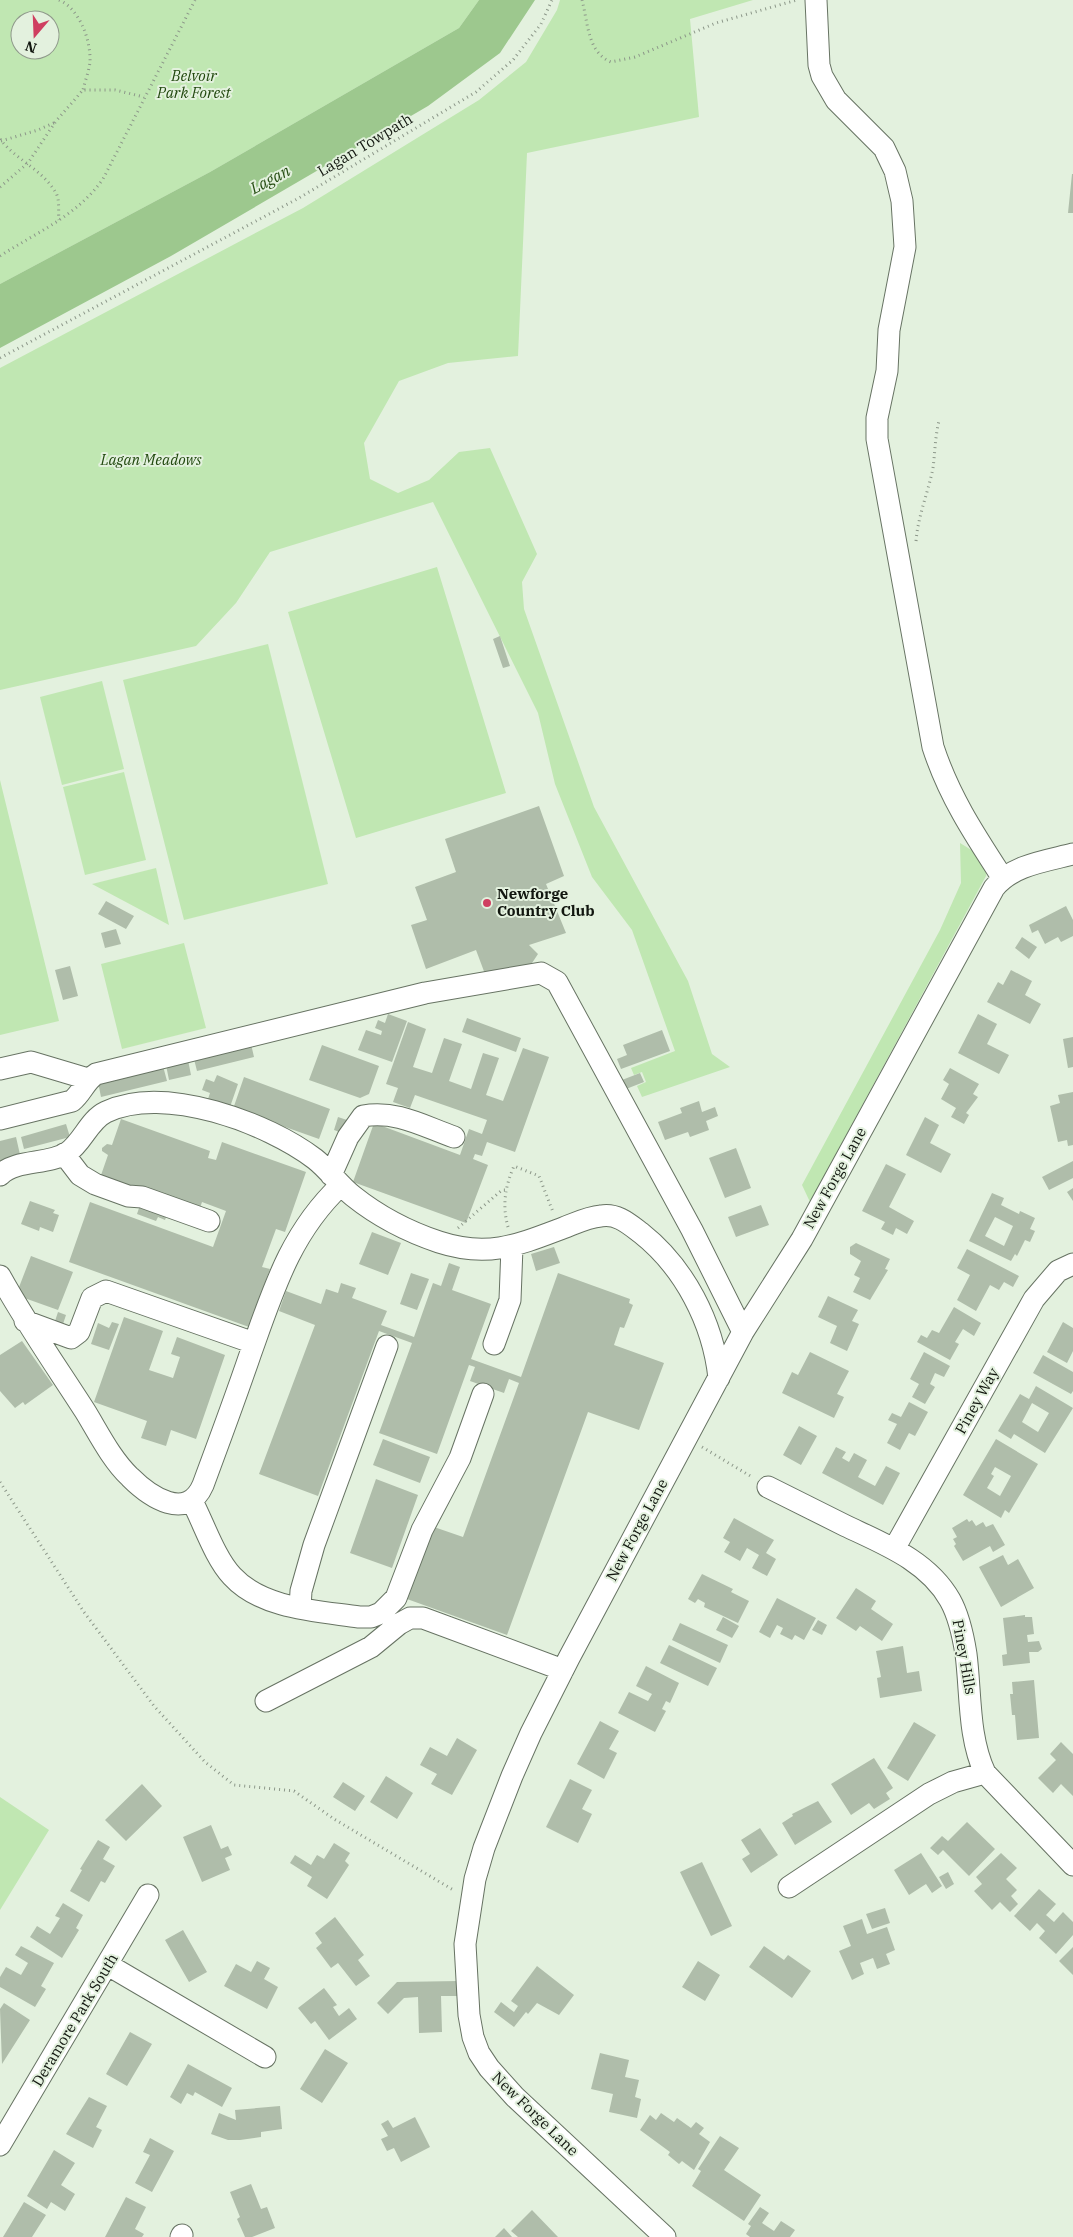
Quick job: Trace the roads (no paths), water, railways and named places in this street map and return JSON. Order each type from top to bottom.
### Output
[{"type":"street","points":[[816,0],[819,64],[827,87],[836,100],[884,148],[899,186],[905,247],[889,330],[888,371],[877,418],[877,439],[933,747],[949,791],[964,819],[1002,877],[1019,869],[1073,854]]},
{"type":"street","name":"New Forge Lane","points":[[665,2237],[515,2096],[489,2068],[479,2053],[473,2037],[465,1944],[475,1879],[491,1830],[531,1733],[563,1670],[718,1378],[744,1332],[802,1239],[989,897],[1002,877]]},
{"type":"street","points":[[0,1119],[72,1101],[80,1095],[88,1079],[96,1074],[425,993],[541,973],[550,976],[557,982],[692,1230],[744,1332]]},
{"type":"street","points":[[0,1070],[31,1062],[88,1079]]},
{"type":"street","points":[[1,1173],[64,1154],[73,1148],[96,1119],[105,1112],[135,1104],[175,1103],[213,1111],[257,1127],[304,1151],[336,1180],[386,1218],[439,1242],[473,1250],[512,1247],[588,1219],[603,1215],[613,1216],[624,1220],[659,1249],[686,1284],[708,1329],[718,1378]]},
{"type":"street","points":[[0,1276],[25,1321],[129,1476],[165,1502],[185,1504],[198,1496],[203,1485],[254,1343],[292,1245],[336,1180],[348,1137],[363,1116],[374,1113],[394,1115],[454,1137]]},
{"type":"street","points":[[64,1154],[80,1175],[95,1184],[128,1196],[142,1197],[209,1221]]},
{"type":"street","points":[[494,1344],[510,1300],[512,1247]]},
{"type":"street","name":"Piney Way","points":[[894,1549],[1034,1299],[1058,1271],[1073,1264]]},
{"type":"street","points":[[25,1321],[71,1338],[79,1332],[92,1298],[99,1292],[106,1291],[254,1343]]},
{"type":"street","points":[[300,1608],[301,1591],[314,1545],[387,1346]]},
{"type":"street","points":[[192,1501],[233,1577],[266,1599],[300,1608],[359,1618],[370,1617],[381,1612],[396,1598],[422,1530],[460,1458],[483,1394]]},
{"type":"street","name":"Piney Hills","points":[[768,1487],[894,1549],[915,1562],[935,1580],[949,1598],[958,1616],[968,1670],[978,1760],[985,1774],[1073,1865]]},
{"type":"street","points":[[266,1701],[371,1647],[399,1624],[410,1618],[423,1618],[563,1670]]},
{"type":"street","points":[[788,1887],[929,1794],[953,1782],[985,1774]]},
{"type":"street","name":"Deramore Park South","points":[[0,2144],[148,1895]]},
{"type":"street","points":[[108,1965],[265,2057]]},
{"type":"water","name":"Lagan","points":[[479,0],[535,0],[500,53],[428,106],[171,256],[0,348],[0,284],[210,172],[459,28]]},
{"type":"place","name":"Newforge Country Club","points":[[487,903]]},
{"type":"park label","name":"Belvoir Park Forest","points":[[194,84]]},
{"type":"park label","name":"Lagan Meadows","points":[[151,460]]}]
